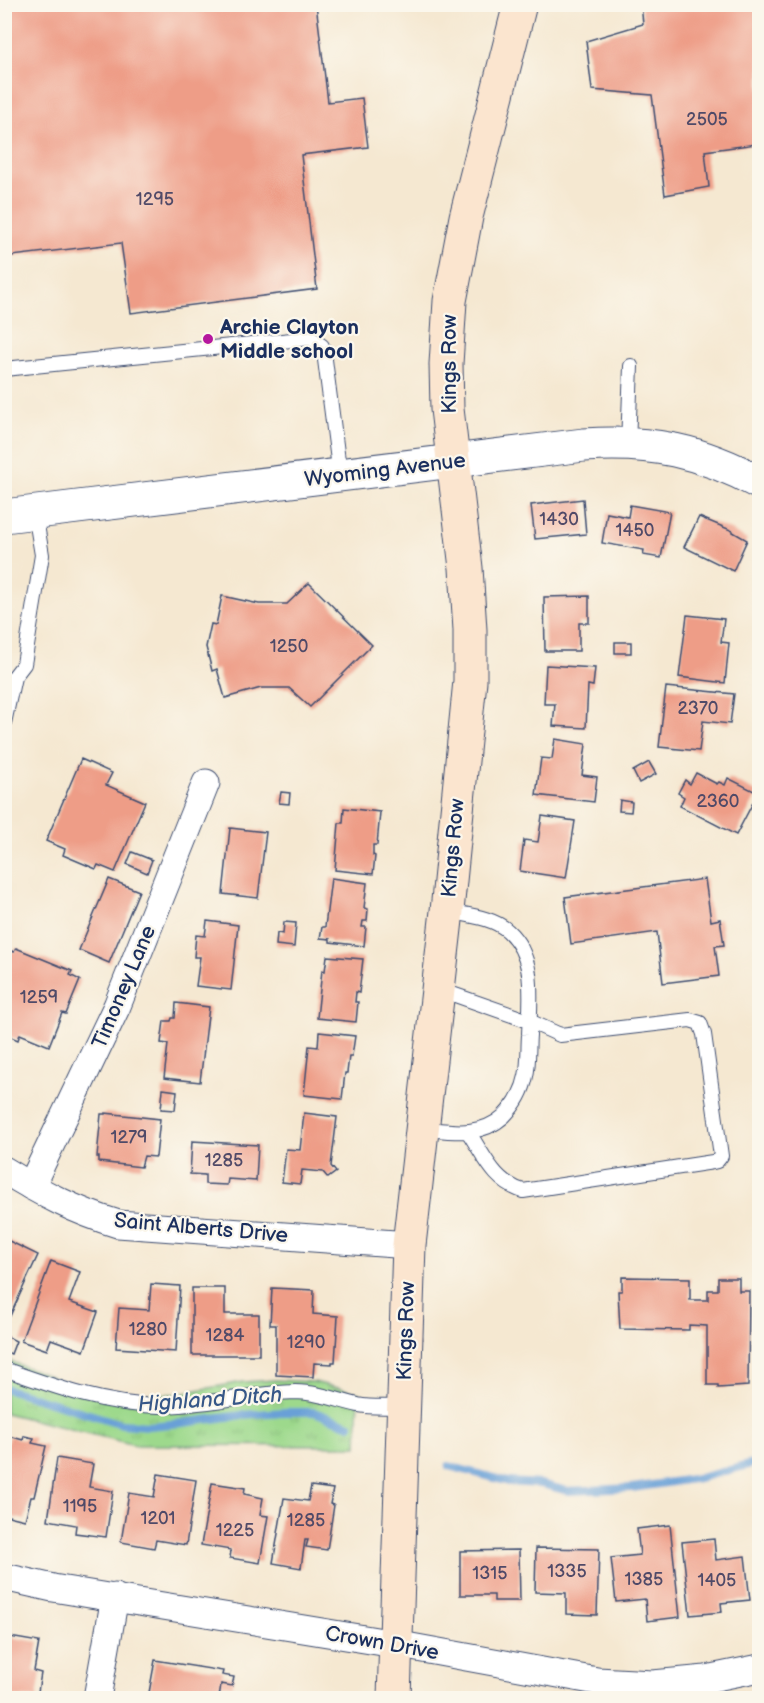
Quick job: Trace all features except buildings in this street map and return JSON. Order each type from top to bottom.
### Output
[{"type":"main road","name":"Kings Row","points":[[394,1698],[409,1245],[447,911],[470,670],[466,568],[447,409],[446,364],[450,301],[466,217],[520,4]]},
{"type":"street","name":"Wyoming Avenue","points":[[20,515],[584,445],[657,446],[695,454],[734,469],[759,483]]},
{"type":"street","name":"Timoney Lane","points":[[31,1186],[117,1006],[206,783]]},
{"type":"street","name":"Saint Alberts Drive","points":[[4,1170],[86,1214],[118,1224],[409,1245]]},
{"type":"street","name":"Crown Drive","points":[[4,1577],[53,1588],[395,1644],[597,1681],[653,1684],[706,1679],[759,1668]]},
{"type":"street","points":[[97,1698],[115,1597]]},
{"type":"lane","points":[[4,369],[311,338],[322,346],[324,352],[339,476]]},
{"type":"lane","points":[[628,444],[631,366]]},
{"type":"lane","points":[[4,723],[14,676],[24,664],[42,555],[20,515]]},
{"type":"lane","points":[[421,1128],[470,1133],[487,1127],[504,1116],[518,1098],[526,1076],[531,985],[528,965],[518,943],[507,930],[486,920],[447,911]]},
{"type":"lane","points":[[438,989],[529,1021],[560,1035],[690,1020],[700,1023],[704,1034],[721,1152],[720,1159],[713,1162],[523,1191],[510,1187],[500,1180],[470,1133]]},
{"type":"lane","points":[[4,1369],[68,1391],[125,1404],[162,1406],[249,1395],[298,1392],[323,1395],[363,1406],[403,1407]]},
{"type":"green space","points":[[4,1359],[74,1385],[129,1394],[174,1394],[243,1382],[275,1380],[314,1382],[359,1393],[357,1446],[135,1445],[5,1413]]},
{"type":"waterway","name":"Highland Ditch","points":[[4,1388],[122,1424],[148,1426],[242,1415],[314,1412],[350,1425]]},
{"type":"waterway","name":"Highland Ditch","points":[[449,1466],[509,1482],[541,1484],[568,1491],[632,1488],[699,1478],[760,1462]]},
{"type":"place","name":"Archie Clayton Middle school","points":[[208,339]]}]
